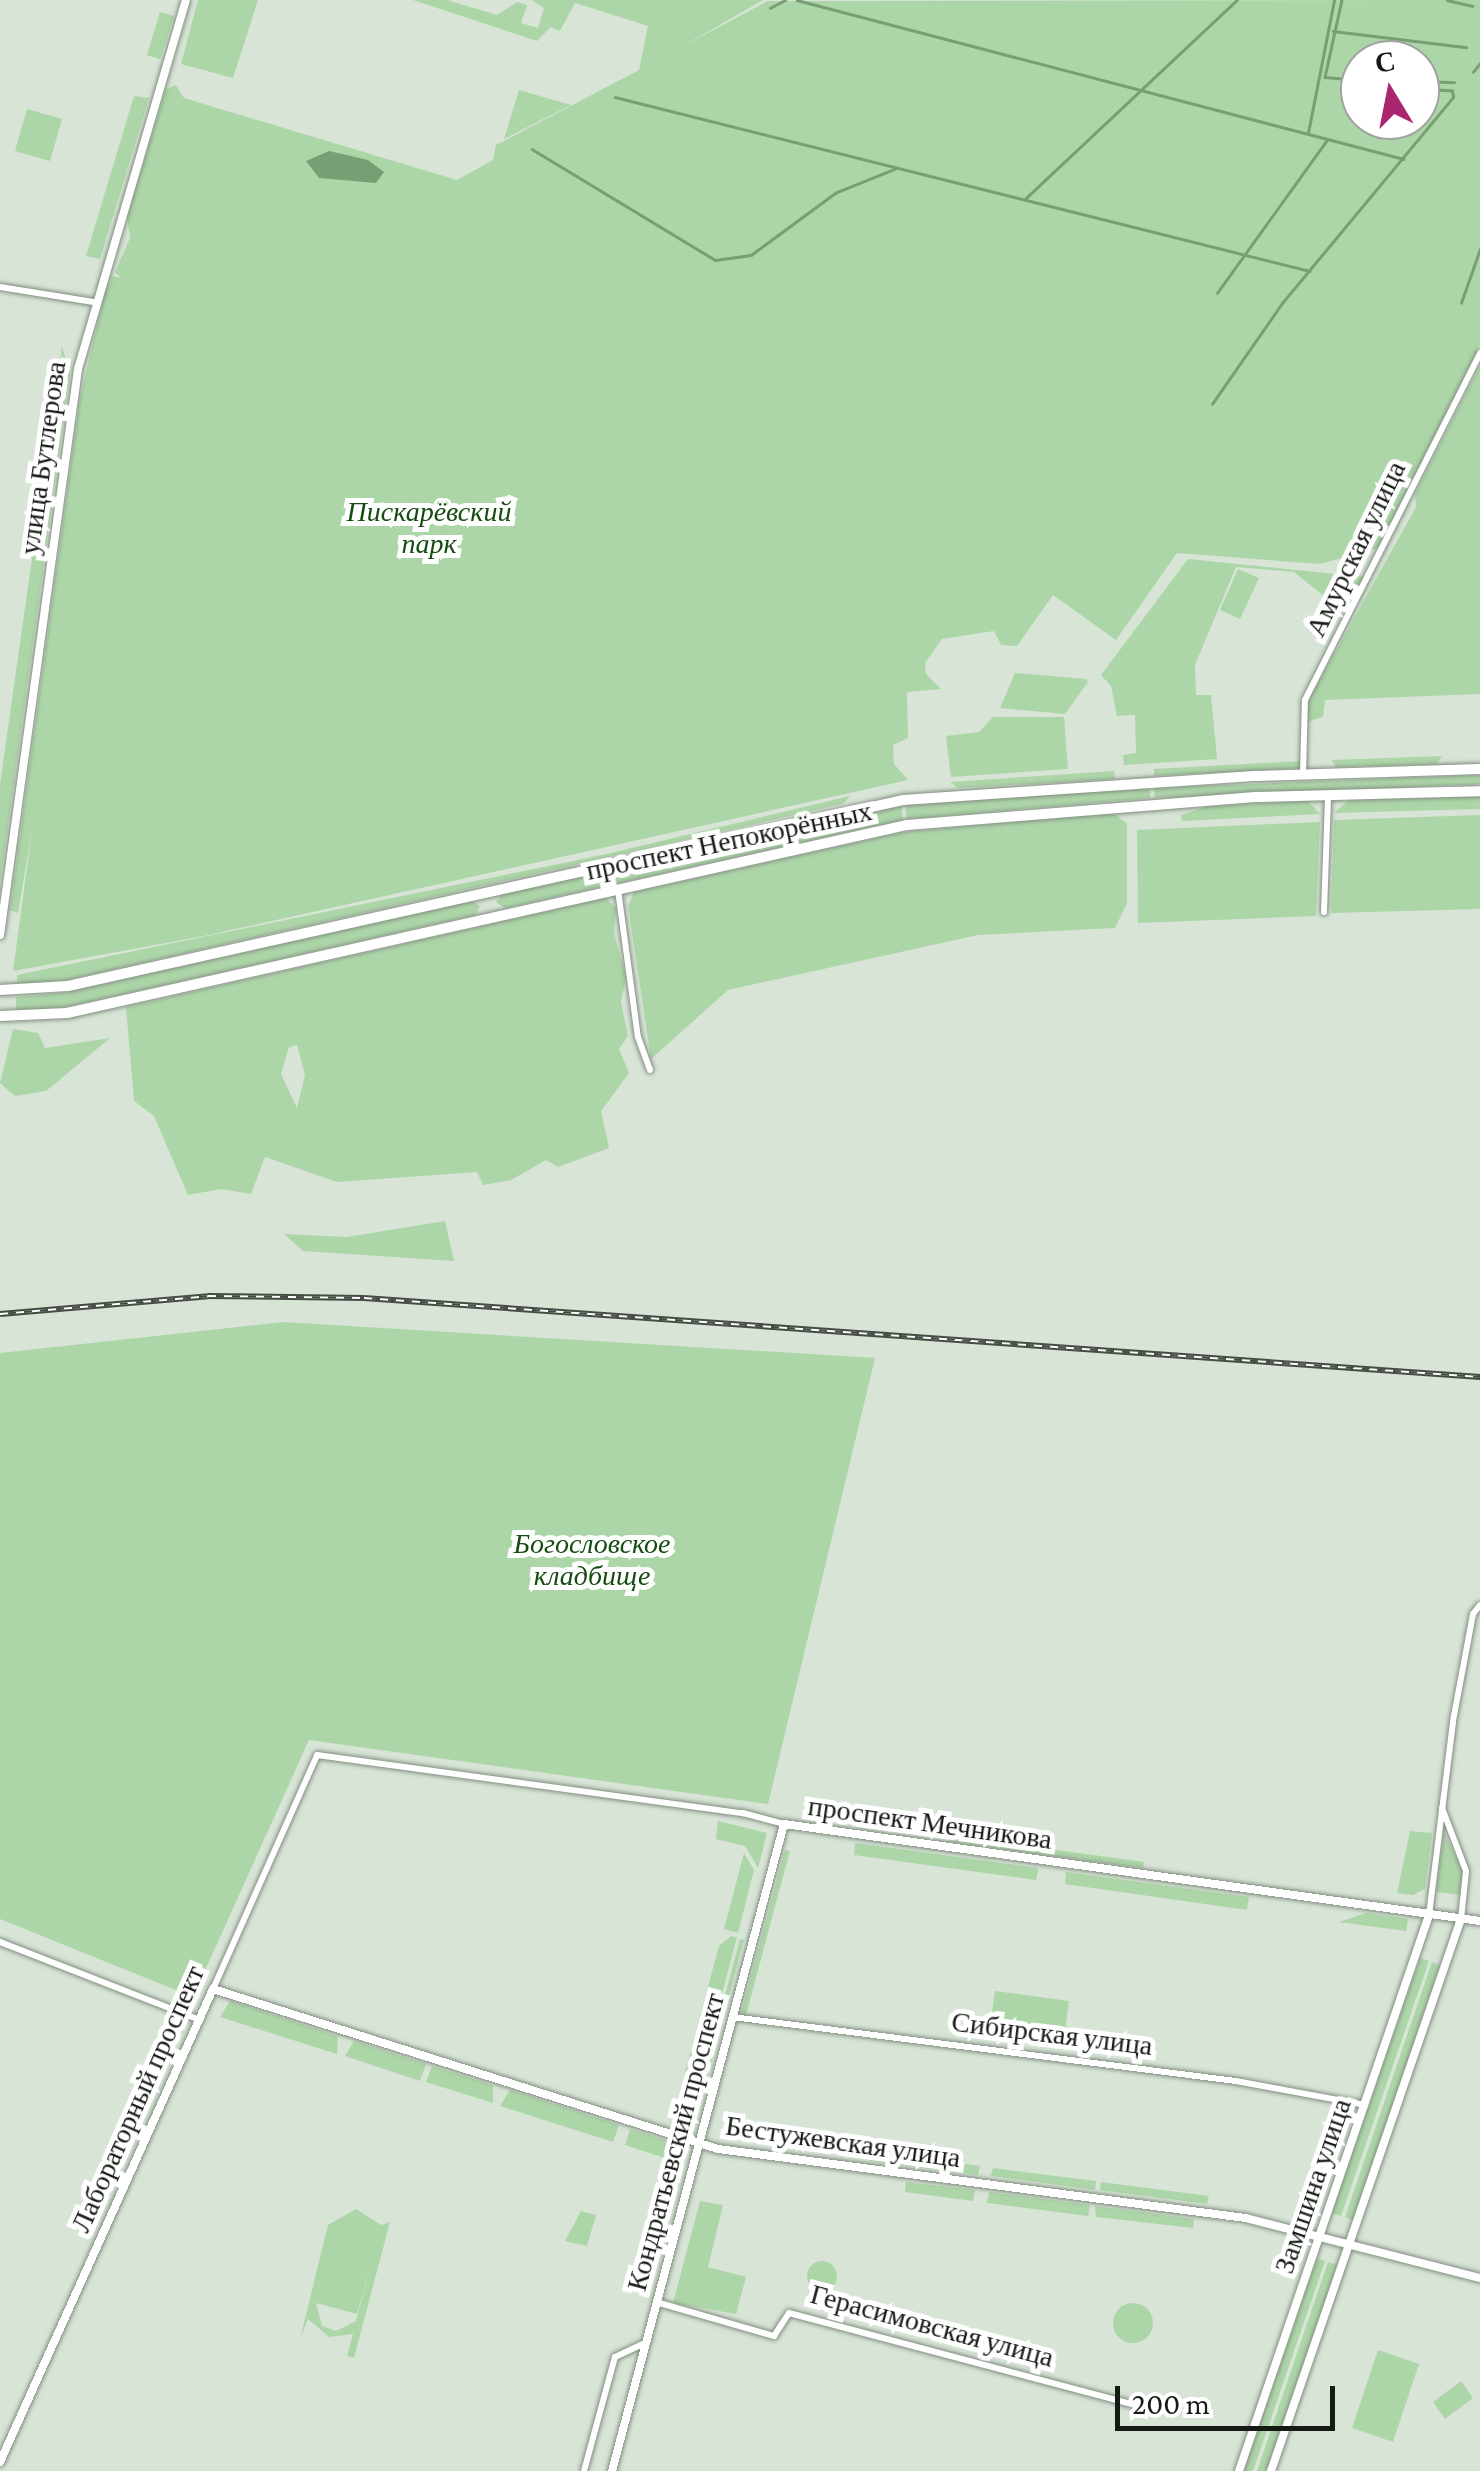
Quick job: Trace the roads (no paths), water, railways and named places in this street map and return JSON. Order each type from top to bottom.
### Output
[{"type":"main road","name":"проспект Непокорённых","points":[[0,990],[55,988],[903,800],[1304,774],[1480,769]]},
{"type":"main road","name":"проспект Непокорённых","points":[[0,1016],[67,1014],[907,826],[1328,794],[1480,790]]},
{"type":"main road","points":[[487,892],[492,917]]},
{"type":"street","name":"улица Бутлерова","points":[[0,935],[73,398],[94,302],[186,0]]},
{"type":"street","points":[[0,287],[94,302]]},
{"type":"street","name":"Амурская улица","points":[[1304,774],[1305,700],[1480,353]]},
{"type":"street","points":[[1324,912],[1328,794]]},
{"type":"street","points":[[618,889],[641,1052],[650,1070]]},
{"type":"street","points":[[1429,1914],[1471,1623],[1480,1605]]},
{"type":"street","name":"проспект Мечникова","points":[[317,1755],[754,1814],[784,1824],[1480,1921]]},
{"type":"street","name":"Лабораторный проспект","points":[[0,2462],[317,1755]]},
{"type":"street","points":[[1442,1807],[1466,1871],[1461,1919]]},
{"type":"street","name":"Кондратьевский проспект","points":[[612,2471],[784,1824]]},
{"type":"street","name":"Замшина улица","points":[[1239,2471],[1429,1914]]},
{"type":"street","name":"Замшина улица","points":[[1271,2471],[1461,1919]]},
{"type":"street","points":[[0,1942],[200,2020]]},
{"type":"street","name":"Бестужевская улица","points":[[214,1988],[698,2144],[1246,2218],[1480,2278]]},
{"type":"street","name":"Сибирская улица","points":[[732,2017],[1236,2081],[1365,2105]]},
{"type":"street","name":"Герасимовская улица","points":[[656,2302],[774,2336],[790,2312],[1151,2409]]},
{"type":"street","points":[[584,2471],[615,2357],[645,2343]]},
{"type":"waterway","points":[[770,8],[785,0]]},
{"type":"waterway","points":[[797,0],[1404,159]]},
{"type":"waterway","points":[[1026,198],[1237,0]]},
{"type":"waterway","points":[[1308,133],[1334,0]]},
{"type":"waterway","points":[[1340,78],[1325,77],[1342,0]]},
{"type":"waterway","points":[[1447,0],[1472,6]]},
{"type":"waterway","points":[[1333,31],[1466,47]]},
{"type":"waterway","points":[[1473,72],[1480,63]]},
{"type":"waterway","points":[[1440,82],[1454,82]]},
{"type":"waterway","points":[[1440,90],[1452,91],[1453,97],[1440,113]]},
{"type":"waterway","points":[[615,97],[1310,271]]},
{"type":"waterway","points":[[1217,293],[1327,140]]},
{"type":"waterway","points":[[1212,404],[1283,302],[1417,140]]},
{"type":"waterway","points":[[532,149],[715,260],[751,255],[835,193],[897,168]]},
{"type":"waterway","points":[[1461,303],[1480,249]]},
{"type":"railway","points":[[0,1314],[208,1296],[364,1298],[1480,1377]]},
{"type":"park label","name":"Пискарёвский парк","points":[[429,528]]},
{"type":"park label","name":"Богословское кладбище","points":[[592,1560]]}]
